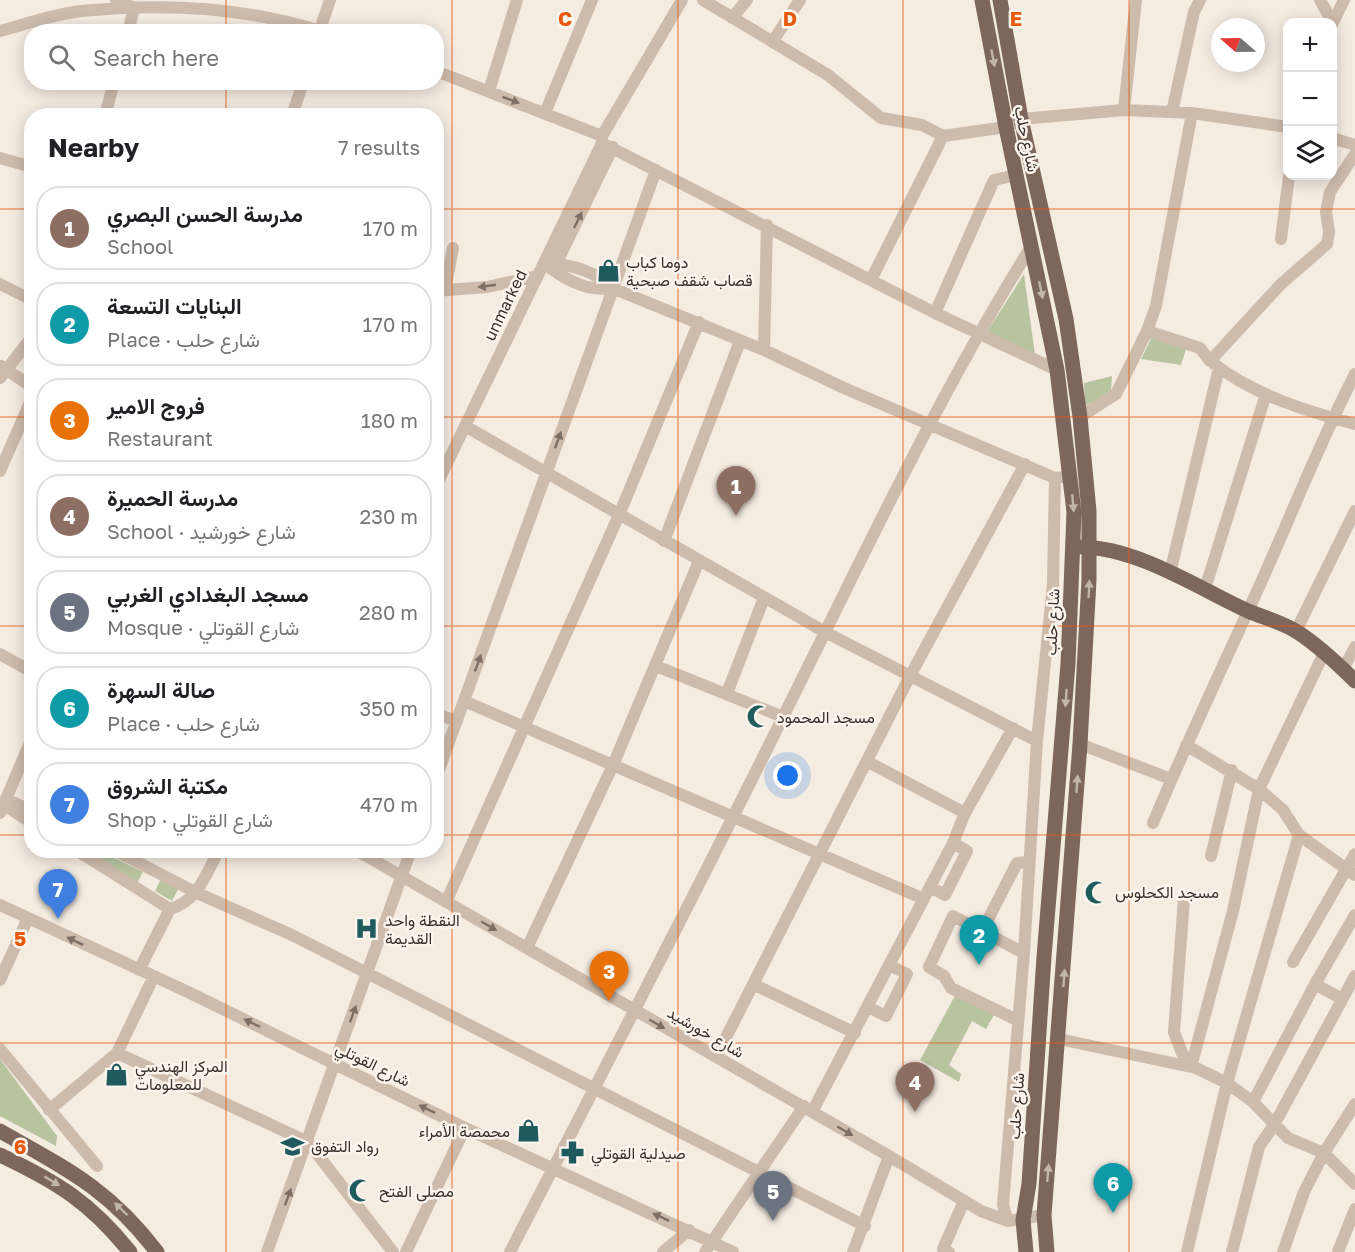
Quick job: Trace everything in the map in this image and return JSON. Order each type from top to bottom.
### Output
[{"type":"main road","name":"شارع حلب","points":[[982,0],[1057,370],[1070,477],[1082,547],[1080,744],[1044,1215],[1047,1252]]},
{"type":"main road","name":"شارع حلب","points":[[1000,0],[1021,119],[1066,319],[1080,417],[1070,477]]},
{"type":"main road","name":"شارع حلب","points":[[1026,1252],[1016,1220],[1029,1184],[1044,957],[1082,547]]},
{"type":"main road","points":[[1082,547],[1112,550],[1170,573],[1248,611],[1296,631],[1325,651],[1355,681]]},
{"type":"main road","points":[[0,1131],[76,1174],[111,1200],[158,1252]]},
{"type":"main road","points":[[0,1155],[69,1191],[93,1210],[129,1252]]},
{"type":"street","points":[[116,0],[134,8]]},
{"type":"street","points":[[323,24],[330,0]]},
{"type":"street","points":[[489,91],[517,0]]},
{"type":"street","points":[[545,113],[592,0]]},
{"type":"street","name":"unmarked","points":[[444,461],[465,426],[544,263],[560,256],[606,142],[682,0]]},
{"type":"street","points":[[703,0],[828,75],[881,118],[922,124],[943,136],[1006,127],[1021,119],[1124,110],[1192,113],[1283,126]]},
{"type":"street","points":[[732,18],[747,0]]},
{"type":"street","points":[[773,40],[800,0]]},
{"type":"street","points":[[1124,110],[1136,0]]},
{"type":"street","points":[[1172,112],[1194,12],[1200,0]]},
{"type":"street","points":[[1320,0],[1330,18]]},
{"type":"street","points":[[1336,18],[1344,0]]},
{"type":"street","points":[[0,31],[81,5],[134,8],[235,6],[297,24]]},
{"type":"street","points":[[130,24],[134,8]]},
{"type":"street","points":[[444,74],[545,113],[606,142],[656,170],[872,278],[935,313],[1057,370]]},
{"type":"street","points":[[107,108],[112,90]]},
{"type":"street","points":[[295,108],[300,90]]},
{"type":"street","points":[[1080,417],[1116,394],[1147,331],[1156,306],[1192,113]]},
{"type":"street","points":[[872,278],[943,136]]},
{"type":"street","points":[[1337,140],[1355,145]]},
{"type":"street","points":[[1170,573],[1215,364],[1281,284],[1327,243],[1329,232],[1326,212],[1330,192],[1355,154]]},
{"type":"street","points":[[0,158],[24,165]]},
{"type":"street","points":[[444,756],[656,170]]},
{"type":"street","points":[[935,313],[994,180],[1016,175]]},
{"type":"street","points":[[1281,239],[1288,180]]},
{"type":"street","points":[[764,350],[767,225]]},
{"type":"street","points":[[525,1252],[513,1246],[552,1168],[733,816],[930,424],[978,332],[1031,247]]},
{"type":"street","points":[[444,280],[453,248]]},
{"type":"street","points":[[544,263],[566,264],[601,277],[612,288],[764,350],[844,388],[1025,464],[1070,477],[1053,584],[1037,741],[1024,954],[1003,1205],[1016,1220],[1044,1215]]},
{"type":"street","points":[[444,290],[487,287],[537,276]]},
{"type":"street","points":[[0,284],[24,296]]},
{"type":"street","points":[[446,902],[619,515],[699,322]]},
{"type":"street","points":[[1147,331],[1200,348],[1215,364],[1239,382],[1332,418],[1355,424]]},
{"type":"street","points":[[664,541],[740,341]]},
{"type":"street","points":[[24,346],[2,371],[24,383]]},
{"type":"street","points":[[1154,823],[1209,690],[1248,611],[1332,418],[1355,374]]},
{"type":"street","points":[[1205,589],[1266,394]]},
{"type":"street","points":[[0,471],[24,416]]},
{"type":"street","points":[[465,426],[825,632],[1037,741]]},
{"type":"street","points":[[716,1057],[910,676],[1025,464]]},
{"type":"street","points":[[1296,631],[1355,511]]},
{"type":"street","points":[[527,948],[613,765],[699,561]]},
{"type":"street","points":[[727,693],[764,598]]},
{"type":"street","points":[[1343,669],[1355,647]]},
{"type":"street","points":[[1194,1066],[1233,911],[1259,789],[1325,651]]},
{"type":"street","points":[[0,654],[24,668]]},
{"type":"street","points":[[656,666],[783,717]]},
{"type":"street","points":[[464,701],[821,854],[927,893]]},
{"type":"street","points":[[444,717],[457,721]]},
{"type":"street","points":[[708,1247],[758,1170],[808,1109],[855,1033],[966,813],[1013,728]]},
{"type":"street","points":[[1080,744],[1171,779]]},
{"type":"street","points":[[1186,745],[1232,770],[1259,789],[1282,810],[1299,835],[1350,872]]},
{"type":"street","points":[[3,806],[24,757]]},
{"type":"street","points":[[868,762],[966,813]]},
{"type":"street","points":[[1211,856],[1232,770]]},
{"type":"street","points":[[3,806],[24,810]]},
{"type":"street","points":[[3,806],[24,818]]},
{"type":"street","points":[[1187,1252],[1227,1083],[1299,835]]},
{"type":"street","points":[[1293,962],[1350,872],[1355,854]]},
{"type":"street","points":[[89,858],[170,909]]},
{"type":"street","points":[[130,858],[197,892],[292,935],[593,1090],[758,1170],[865,1226]]},
{"type":"street","points":[[139,970],[170,909],[187,902],[197,892],[215,858]]},
{"type":"street","name":"شارع خورشيد","points":[[371,858],[808,1109],[981,1212],[1016,1220]]},
{"type":"street","points":[[267,1252],[408,858]]},
{"type":"street","points":[[982,931],[1017,862],[1028,862]]},
{"type":"street","points":[[1184,899],[1174,1032],[1182,1053],[1194,1066]]},
{"type":"street","name":"شارع القوتلي","points":[[0,905],[154,975],[465,1128],[689,1230],[708,1247],[733,1252]]},
{"type":"street","points":[[1253,1102],[1315,984],[1355,915]]},
{"type":"street","points":[[1017,1020],[951,988],[944,976],[929,968],[953,916],[1024,954]]},
{"type":"street","points":[[0,980],[28,918]]},
{"type":"street","points":[[868,1007],[886,1016],[907,974],[889,965]]},
{"type":"street","points":[[49,1110],[117,1053],[154,975]]},
{"type":"street","points":[[1232,1252],[1259,1147],[1274,1125],[1355,976]]},
{"type":"street","points":[[753,984],[855,1033]]},
{"type":"street","points":[[1315,984],[1342,999]]},
{"type":"street","points":[[1059,1039],[1194,1066],[1227,1083],[1253,1102],[1288,1138],[1324,1153],[1355,1184]]},
{"type":"street","points":[[0,1048],[97,1166]]},
{"type":"street","points":[[117,1053],[308,1142],[393,1252]]},
{"type":"street","points":[[1283,1252],[1304,1192],[1324,1153],[1355,1104]]},
{"type":"street","points":[[406,1252],[465,1128]]},
{"type":"street","points":[[853,1252],[865,1226],[889,1156]]},
{"type":"street","points":[[949,1252],[943,1249],[964,1201]]},
{"type":"street","points":[[1338,1252],[1355,1209]]},
{"type":"street","points":[[663,1252],[689,1230]]},
{"type":"green space","points":[[1024,274],[1035,355],[987,332]]},
{"type":"green space","points":[[1152,337],[1186,349],[1181,365],[1141,359]]},
{"type":"green space","points":[[1112,376],[1111,393],[1085,406],[1084,383]]},
{"type":"green space","points":[[92,858],[114,858],[143,872],[136,885]]},
{"type":"green space","points":[[163,875],[181,884],[172,901],[155,891]]},
{"type":"green space","points":[[956,994],[995,1013],[986,1029],[972,1021],[949,1065],[961,1074],[959,1082],[920,1060]]},
{"type":"green space","points":[[0,1059],[57,1136],[56,1146],[0,1116]]},
{"type":"place","name":"دوما كباب قصاب شقف صبحية","points":[[608,271]]},
{"type":"place","name":"مدرسة الحسن البصري","points":[[736,516]]},
{"type":"place","name":"مسجد المحمود","points":[[759,717]]},
{"type":"place","name":"مسجد الكحلوس","points":[[1097,892]]},
{"type":"place","name":"مكتبة الشروق","points":[[58,919]]},
{"type":"place","name":"النقطة واحد القديمة","points":[[367,929]]},
{"type":"place","name":"البنايات التسعة","points":[[979,965]]},
{"type":"place","name":"فروج الامير","points":[[609,1001]]},
{"type":"place","name":"المركز الهندسي للمعلومات","points":[[117,1075]]},
{"type":"place","name":"مدرسة الحميرة","points":[[915,1112]]},
{"type":"place","name":"محمصة الأمراء","points":[[528,1131]]},
{"type":"place","name":"رواد التفوق","points":[[293,1146]]},
{"type":"place","name":"صيدلية القوتلي","points":[[573,1153]]},
{"type":"place","name":"مصلى الفتح","points":[[361,1191]]},
{"type":"place","name":"صالة السهرة","points":[[1113,1213]]},
{"type":"place","name":"مسجد البغدادي الغربي","points":[[773,1221]]}]
